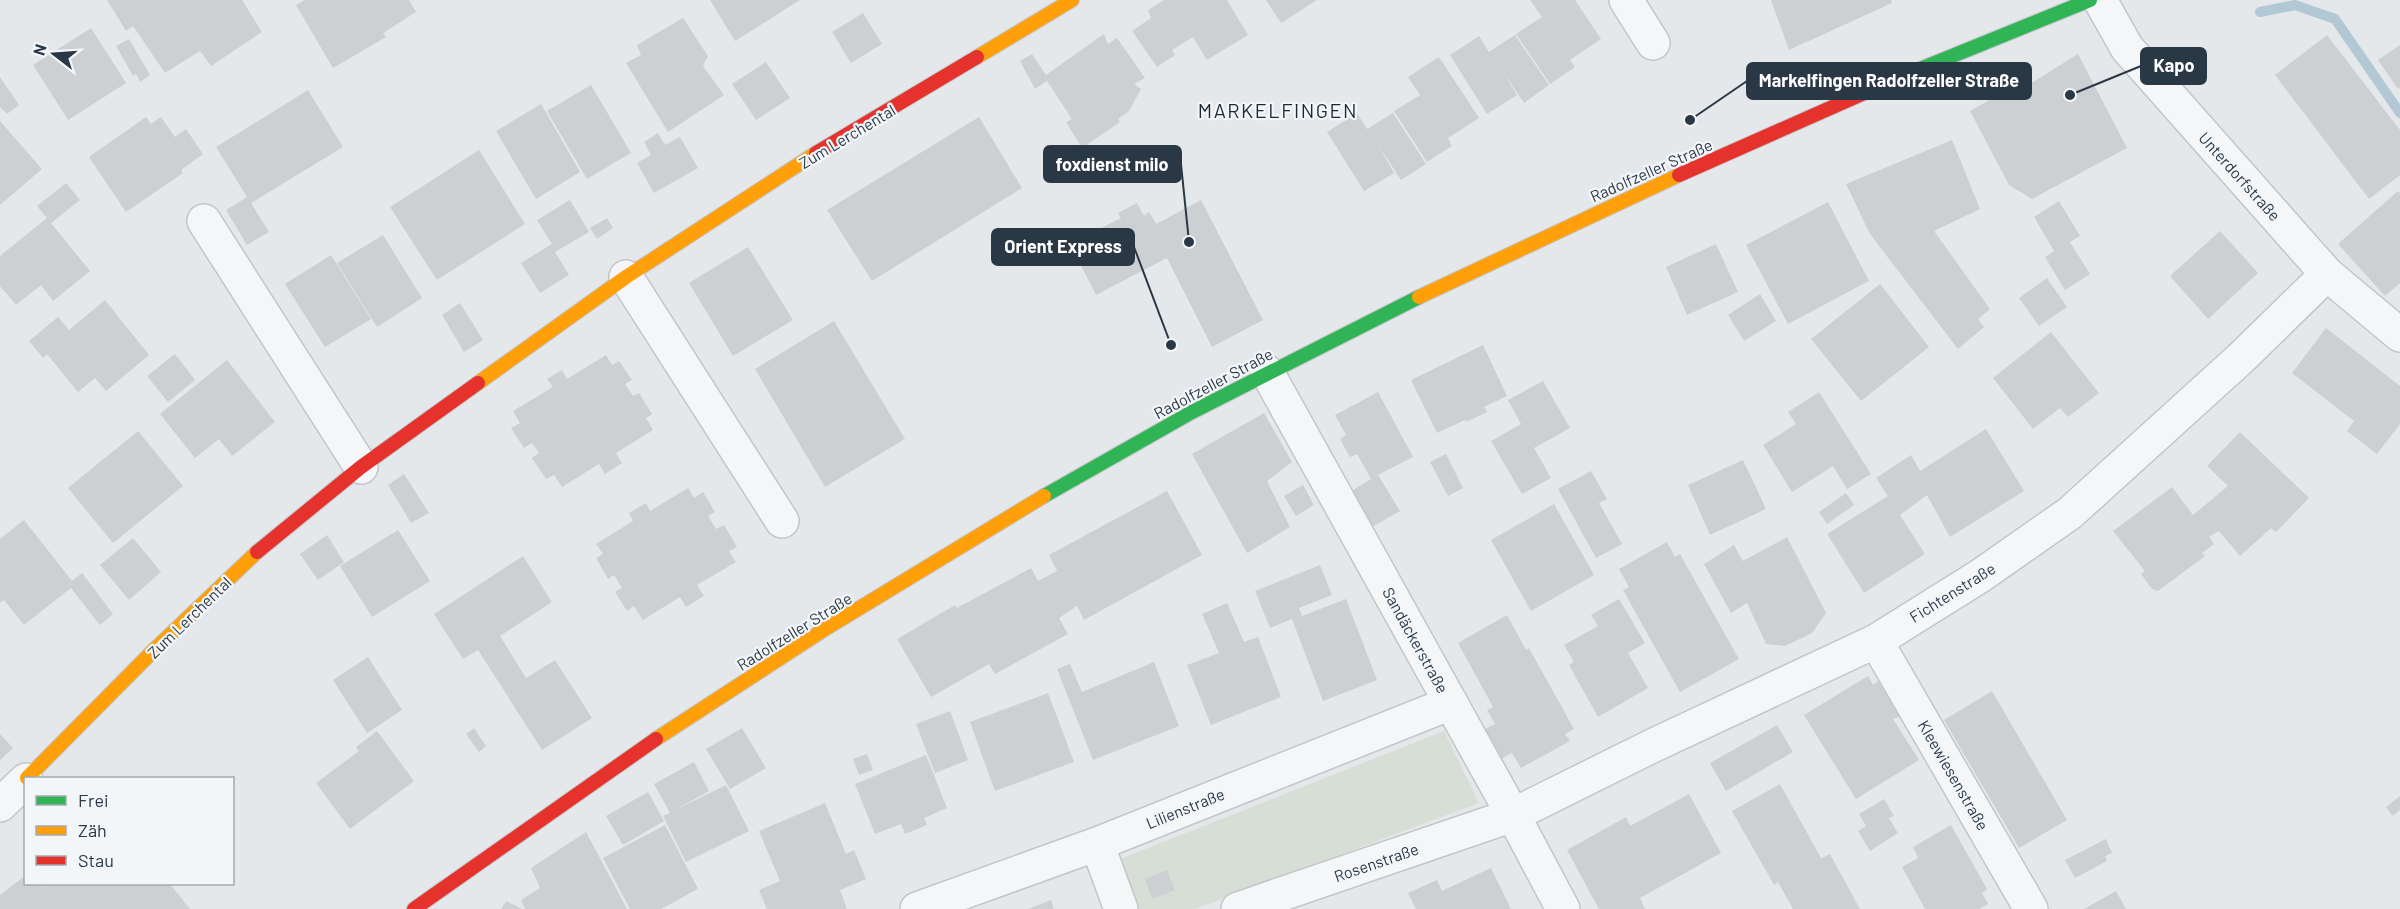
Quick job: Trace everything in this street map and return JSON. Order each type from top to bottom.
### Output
[{"type":"street","name":"Zum Lerchental","points":[[28,777],[156,648],[250,558],[361,467],[626,277],[813,155],[1072,0]]},
{"type":"street","points":[[1626,0],[1653,43]]},
{"type":"street","name":"Radolfzeller Straße","points":[[414,909],[647,745],[843,619],[1125,449],[1266,372],[1477,267],[1743,146],[2016,27],[2090,0]]},
{"type":"street","name":"Unterdorfstraße","points":[[2100,0],[2127,48],[2327,274],[2400,335]]},
{"type":"street","points":[[204,220],[361,467]]},
{"type":"street","name":"Fichtenstraße","points":[[1513,815],[1876,640],[1980,576],[2070,513],[2241,358],[2327,274]]},
{"type":"street","points":[[626,277],[782,521]]},
{"type":"street","name":"Sandäckerstraße","points":[[1266,372],[1563,909]]},
{"type":"street","name":"Kleewiesenstraße","points":[[1876,640],[2031,909]]},
{"type":"street","name":"Lilienstraße","points":[[917,909],[1097,844],[1451,703]]},
{"type":"street","name":"Zum Lerchental","points":[[0,805],[24,781]]},
{"type":"street","name":"Rosenstraße","points":[[1238,909],[1513,815]]},
{"type":"street","points":[[1097,844],[1121,909]]},
{"type":"shaded area","points":[[1444,731],[1479,803],[1195,909],[1135,909],[1120,859]]},
{"type":"building","points":[[107,0],[242,0],[262,32],[211,66],[200,51],[165,73],[133,26],[126,31]]},
{"type":"building","points":[[305,0],[409,0],[416,12],[383,33],[386,37],[333,68],[296,5]]},
{"type":"building","points":[[710,0],[800,0],[735,41]]},
{"type":"building","points":[[1164,0],[1227,0],[1248,35],[1207,60],[1193,37],[1172,50],[1175,55],[1157,67],[1132,31],[1151,18],[1148,10]]},
{"type":"building","points":[[1266,0],[1317,0],[1281,23]]},
{"type":"building","points":[[1530,0],[1575,0],[1601,39],[1570,60],[1575,67],[1550,84],[1516,34],[1542,17]]},
{"type":"building","points":[[1771,0],[1891,0],[1892,3],[1789,50]]},
{"type":"building","points":[[863,13],[882,44],[851,63],[832,32]]},
{"type":"building","points":[[683,18],[708,56],[703,66],[724,95],[668,132],[626,63],[641,55],[637,45]]},
{"type":"building","points":[[91,28],[126,83],[68,120],[33,65]]},
{"type":"building","points":[[1104,34],[1108,44],[1117,38],[1145,78],[1134,84],[1141,89],[1129,111],[1118,119],[1120,122],[1082,148],[1066,122],[1072,119],[1047,81],[1035,89],[1020,61],[1032,54],[1046,75]]},
{"type":"building","points":[[1515,35],[1549,85],[1524,103],[1504,73],[1517,95],[1487,114],[1450,55],[1479,36],[1489,52]]},
{"type":"building","points":[[2327,35],[2400,130],[2400,175],[2369,199],[2275,75]]},
{"type":"building","points":[[129,39],[150,75],[140,82],[136,74],[133,76],[116,46]]},
{"type":"building","points":[[2400,45],[2400,87],[2398,89],[2378,60]]},
{"type":"building","points":[[2078,54],[2127,148],[2032,199],[2009,185],[1970,111],[2014,86],[2017,92]]},
{"type":"building","points":[[1439,57],[1479,118],[1448,138],[1452,146],[1427,162],[1394,111],[1420,95],[1408,77]]},
{"type":"building","points":[[766,62],[790,98],[756,120],[732,84]]},
{"type":"building","points":[[0,77],[19,105],[7,114],[0,107]]},
{"type":"building","points":[[591,85],[631,153],[587,179],[547,111]]},
{"type":"building","points":[[308,90],[343,147],[251,203],[269,232],[247,245],[226,210],[247,197],[216,147]]},
{"type":"building","points":[[541,104],[580,172],[536,199],[496,131]]},
{"type":"building","points":[[1357,113],[1367,129],[1393,113],[1426,164],[1401,180],[1378,145],[1394,173],[1364,191],[1327,132]]},
{"type":"building","points":[[146,117],[151,124],[161,117],[175,137],[186,129],[203,154],[181,170],[183,173],[126,212],[89,157]]},
{"type":"building","points":[[979,117],[1022,188],[872,281],[827,210]]},
{"type":"building","points":[[0,121],[42,169],[0,205]]},
{"type":"building","points":[[658,133],[665,145],[680,137],[698,168],[654,193],[637,163],[651,155],[644,142]]},
{"type":"building","points":[[1952,140],[1980,209],[1934,231],[1990,309],[1978,319],[1984,327],[1958,349],[1870,234],[1846,184]]},
{"type":"building","points":[[479,150],[525,224],[437,280],[390,207]]},
{"type":"building","points":[[66,183],[80,200],[51,223],[90,271],[53,301],[41,285],[16,305],[0,286],[0,256],[47,218],[37,206]]},
{"type":"building","points":[[2398,191],[2400,193],[2400,283],[2385,296],[2338,244]]},
{"type":"building","points":[[570,200],[589,232],[555,252],[569,275],[540,293],[521,263],[552,244],[537,220]]},
{"type":"building","points":[[1201,200],[1263,320],[1212,347],[1167,258],[1096,295],[1070,244],[1121,218],[1118,213],[1137,203],[1144,216],[1149,212],[1156,224]]},
{"type":"building","points":[[2059,201],[2080,236],[2070,242],[2090,274],[2065,290],[2045,257],[2054,251],[2034,217]]},
{"type":"building","points":[[1828,202],[1869,281],[1788,324],[1746,245]]},
{"type":"building","points":[[607,218],[613,228],[597,239],[590,228]]},
{"type":"building","points":[[2220,231],[2258,273],[2208,319],[2170,276]]},
{"type":"building","points":[[383,235],[422,298],[377,327],[337,263]]},
{"type":"building","points":[[1716,244],[1738,292],[1687,315],[1666,267]]},
{"type":"building","points":[[748,247],[793,320],[733,356],[689,283]]},
{"type":"building","points":[[331,255],[371,319],[325,347],[285,284]]},
{"type":"building","points":[[2047,278],[2067,307],[2039,326],[2019,298]]},
{"type":"building","points":[[1880,284],[1929,347],[1861,401],[1811,339]]},
{"type":"building","points":[[1760,294],[1776,321],[1744,341],[1728,315]]},
{"type":"building","points":[[105,300],[149,355],[106,391],[95,378],[78,392],[47,354],[43,358],[29,341],[58,317],[69,330]]},
{"type":"building","points":[[460,303],[483,340],[464,352],[442,315]]},
{"type":"building","points":[[834,321],[905,439],[825,487],[755,369]]},
{"type":"building","points":[[2326,328],[2400,386],[2400,424],[2377,454],[2347,431],[2354,421],[2292,373]]},
{"type":"building","points":[[2051,332],[2099,393],[2068,417],[2060,408],[2033,429],[1993,378]]},
{"type":"building","points":[[1483,345],[1507,396],[1484,407],[1487,412],[1437,433],[1411,380]]},
{"type":"building","points":[[175,354],[195,380],[168,402],[147,376]]},
{"type":"building","points":[[606,355],[612,365],[619,361],[632,380],[625,384],[633,396],[639,393],[652,414],[646,418],[653,430],[616,453],[622,463],[605,474],[599,464],[562,487],[554,475],[546,479],[532,458],[539,453],[532,443],[524,448],[511,428],[520,423],[513,411],[553,387],[547,379],[562,370],[567,379]]},
{"type":"building","points":[[227,360],[275,422],[232,456],[219,439],[195,458],[160,414]]},
{"type":"building","points":[[1543,381],[1570,428],[1534,448],[1551,478],[1522,494],[1491,441],[1521,424],[1508,400]]},
{"type":"building","points":[[1378,392],[1413,457],[1378,475],[1400,511],[1370,528],[1350,492],[1371,479],[1357,454],[1350,457],[1340,439],[1346,435],[1335,415]]},
{"type":"building","points":[[1819,392],[1871,474],[1847,489],[1833,466],[1792,492],[1763,445],[1796,424],[1788,412]]},
{"type":"building","points":[[1264,413],[1292,462],[1267,481],[1290,527],[1247,553],[1192,454]]},
{"type":"building","points":[[1986,429],[2024,491],[1950,537],[1927,495],[1900,515],[1925,554],[1864,593],[1827,534],[1888,496],[1876,478],[1911,455],[1920,471]]},
{"type":"building","points":[[138,431],[183,486],[113,543],[68,488]]},
{"type":"building","points":[[2240,432],[2309,498],[2276,532],[2271,528],[2240,556],[2219,531],[2209,537],[2214,544],[2202,553],[2205,556],[2158,591],[2152,589],[2141,574],[2145,571],[2113,531],[2172,487],[2193,515],[2228,486],[2207,466]]},
{"type":"building","points":[[1446,454],[1463,488],[1448,496],[1430,462]]},
{"type":"building","points":[[1743,460],[1766,509],[1710,535],[1688,485]]},
{"type":"building","points":[[1591,471],[1607,499],[1599,503],[1622,544],[1596,558],[1558,489]]},
{"type":"building","points":[[404,474],[429,513],[411,523],[388,485]]},
{"type":"building","points":[[1303,485],[1314,505],[1296,516],[1284,496]]},
{"type":"building","points":[[688,488],[694,498],[703,492],[715,512],[708,516],[716,529],[724,525],[737,547],[729,551],[736,562],[697,585],[704,596],[686,607],[680,597],[643,620],[634,606],[627,611],[615,592],[622,588],[614,575],[608,579],[596,558],[603,554],[596,544],[633,521],[629,513],[646,503],[650,511]]},
{"type":"building","points":[[1167,491],[1202,555],[1084,620],[1077,606],[1059,618],[1068,634],[995,674],[989,664],[931,697],[897,639],[955,605],[957,608],[1031,568],[1038,581],[1057,571],[1060,576],[1049,555]]},
{"type":"building","points":[[1846,493],[1854,505],[1827,524],[1819,512]]},
{"type":"building","points":[[1554,504],[1594,575],[1531,611],[1491,540]]},
{"type":"building","points":[[24,520],[72,581],[82,573],[113,614],[100,625],[71,588],[24,625],[4,600],[0,603],[0,539]]},
{"type":"building","points":[[398,530],[430,581],[372,617],[340,566]]},
{"type":"building","points":[[327,535],[344,562],[318,580],[300,554]]},
{"type":"building","points":[[1787,537],[1826,613],[1812,633],[1785,646],[1766,644],[1747,603],[1731,613],[1704,564],[1734,545],[1743,561]]},
{"type":"building","points":[[133,538],[161,572],[129,600],[100,565]]},
{"type":"building","points":[[1667,542],[1675,557],[1680,554],[1739,659],[1680,692],[1623,590],[1629,587],[1619,569]]},
{"type":"building","points":[[523,556],[552,602],[500,636],[526,678],[555,660],[592,718],[542,750],[478,650],[463,659],[434,614]]},
{"type":"building","points":[[1320,565],[1332,595],[1299,608],[1302,616],[1346,599],[1377,680],[1323,701],[1292,619],[1270,628],[1255,591]]},
{"type":"building","points":[[1619,599],[1645,643],[1628,653],[1648,688],[1598,717],[1569,665],[1574,662],[1564,645],[1598,626],[1591,615]]},
{"type":"building","points":[[1227,603],[1244,642],[1258,637],[1281,697],[1211,725],[1187,665],[1219,653],[1202,614]]},
{"type":"building","points":[[1507,615],[1526,650],[1529,648],[1574,729],[1565,734],[1570,741],[1521,768],[1512,753],[1501,759],[1485,729],[1495,724],[1487,710],[1493,707],[1458,643]]},
{"type":"building","points":[[368,657],[402,710],[367,733],[333,680]]},
{"type":"building","points":[[1154,662],[1179,726],[1093,760],[1057,669],[1070,664],[1082,692]]},
{"type":"building","points":[[1868,676],[1873,685],[1878,681],[1900,716],[1893,719],[1919,760],[1856,799],[1804,715]]},
{"type":"building","points":[[1992,691],[2067,820],[2019,848],[1944,720]]},
{"type":"building","points":[[1048,693],[1074,762],[995,791],[970,722]]},
{"type":"building","points":[[950,711],[968,760],[935,773],[916,724]]},
{"type":"building","points":[[1777,725],[1793,752],[1726,791],[1710,763]]},
{"type":"building","points":[[474,728],[486,746],[479,752],[466,734]]},
{"type":"building","points":[[742,728],[766,768],[730,789],[706,749]]},
{"type":"building","points":[[377,731],[414,781],[350,829],[316,783],[359,751],[356,747]]},
{"type":"building","points":[[0,734],[13,748],[0,760]]},
{"type":"building","points":[[867,754],[873,770],[859,775],[853,759]]},
{"type":"building","points":[[926,755],[947,808],[924,818],[927,825],[905,834],[901,824],[875,834],[855,784]]},
{"type":"building","points":[[694,762],[709,791],[675,810],[726,785],[749,831],[686,862],[663,816],[670,813],[654,784]]},
{"type":"building","points":[[1780,784],[1821,858],[1814,862],[1830,854],[1860,909],[1793,909],[1778,882],[1774,885],[1732,811]]},
{"type":"building","points":[[648,792],[664,821],[623,845],[606,816]]},
{"type":"building","points":[[1689,794],[1721,853],[1640,898],[1645,909],[1599,909],[1567,850],[1626,817],[1630,826]]},
{"type":"building","points":[[2400,796],[2400,810],[2393,816],[2386,807]]},
{"type":"building","points":[[1884,799],[1894,816],[1889,818],[1898,833],[1870,851],[1858,831],[1866,826],[1859,814]]},
{"type":"building","points":[[825,803],[846,854],[854,850],[866,879],[840,890],[847,909],[767,909],[759,890],[780,881],[759,831]]},
{"type":"building","points":[[665,825],[698,889],[661,909],[630,909],[603,858]]},
{"type":"building","points":[[1951,825],[1987,889],[1982,893],[1988,904],[1979,909],[1925,909],[1902,867],[1918,858],[1913,847]]},
{"type":"building","points":[[586,832],[627,909],[525,909],[521,900],[540,888],[531,868]]},
{"type":"building","points":[[2106,839],[2112,853],[2105,856],[2107,861],[2075,878],[2065,860]]},
{"type":"building","points":[[1491,868],[1511,909],[1416,909],[1408,893],[1437,880],[1442,891]]},
{"type":"building","points":[[1167,870],[1175,890],[1152,899],[1145,879]]},
{"type":"building","points":[[24,877],[24,885],[171,885],[190,909],[0,909],[0,895]]},
{"type":"building","points":[[2116,891],[2126,909],[2084,909]]},
{"type":"building","points":[[1051,900],[1054,909],[1028,909]]},
{"type":"building","points":[[506,901],[522,909],[501,909]]},
{"type":"waterway","points":[[2260,12],[2295,5],[2335,19],[2400,113]]},
{"type":"traffic: fast","points":[[1898,78],[2090,0]]},
{"type":"traffic: fast","points":[[1044,496],[1192,412],[1419,297]]},
{"type":"traffic: slow","points":[[977,57],[1072,0]]},
{"type":"traffic: slow","points":[[478,383],[626,277],[816,153]]},
{"type":"traffic: slow","points":[[1419,297],[1679,175]]},
{"type":"traffic: slow","points":[[656,739],[825,629],[1044,496]]},
{"type":"traffic: slow","points":[[28,777],[156,648],[257,552]]},
{"type":"traffic: jam","points":[[816,153],[977,57]]},
{"type":"traffic: jam","points":[[1679,175],[1898,78]]},
{"type":"traffic: jam","points":[[257,552],[361,467],[478,383]]},
{"type":"traffic: jam","points":[[414,909],[656,739]]},
{"type":"place","name":"Kapo","points":[[2070,95]]},
{"type":"place","name":"Markelfingen Radolfzeller Straße","points":[[1690,120]]},
{"type":"place","name":"foxdienst milo","points":[[1189,242]]},
{"type":"place","name":"Orient Express","points":[[1171,345]]},
{"type":"district","name":"MARKELFINGEN","points":[[1278,110]]}]
